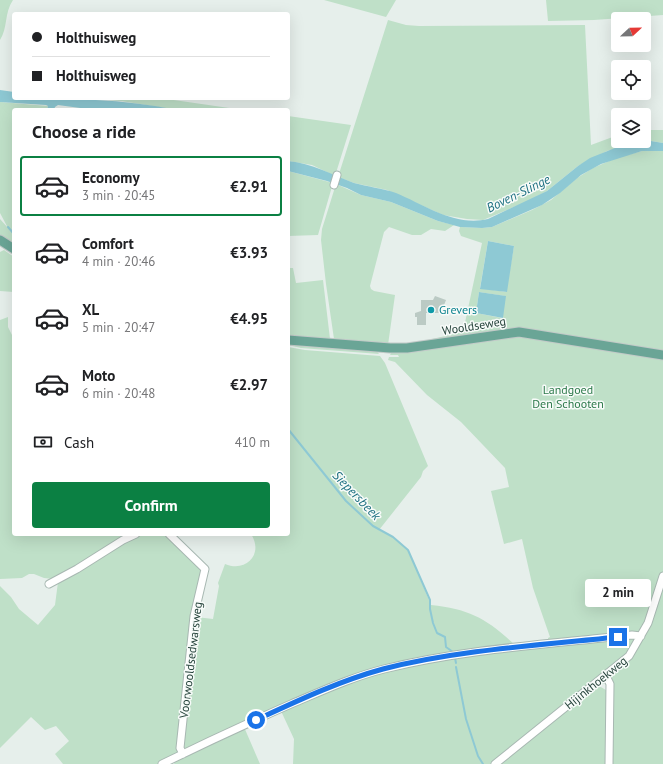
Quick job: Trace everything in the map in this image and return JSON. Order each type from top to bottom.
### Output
[{"type":"main road","points":[[0,240],[12,248]]},
{"type":"main road","name":"Wooldseweg","points":[[290,340],[401,348],[519,332],[663,354]]},
{"type":"street","points":[[334,185],[337,175]]},
{"type":"street","points":[[49,584],[132,536]]},
{"type":"street","name":"Voorwooldsedwarsweg","points":[[172,536],[205,569],[194,623],[180,748],[183,754]]},
{"type":"street","name":"Hijinkhoekweg","points":[[495,764],[629,656],[641,636],[654,608],[663,576]]},
{"type":"street","points":[[162,764],[330,687],[349,679],[383,669],[454,655],[632,635],[641,636]]},
{"type":"street","points":[[606,676],[610,684],[609,764]]},
{"type":"green space","points":[[0,0],[13,0],[8,10],[4,31],[0,40]]},
{"type":"green space","points":[[324,0],[396,0],[386,17]]},
{"type":"green space","points":[[546,0],[663,0],[663,15],[651,16],[651,12],[611,12],[611,19],[548,21]]},
{"type":"green space","points":[[388,20],[406,25],[419,26],[585,25],[591,145],[611,138],[611,148],[619,148],[607,151],[578,166],[547,191],[526,202],[483,220],[443,215],[387,190],[354,183],[338,177]]},
{"type":"green space","points":[[108,100],[174,100],[229,108],[165,108]]},
{"type":"green space","points":[[0,102],[48,106],[48,108],[12,108],[12,246],[0,237],[0,219],[8,228],[0,213]]},
{"type":"green space","points":[[290,116],[351,125],[335,176],[312,165],[290,161]]},
{"type":"green space","points":[[651,130],[663,130],[663,143],[651,141]]},
{"type":"green space","name":"Landgoed Den Schooten","points":[[642,151],[663,151],[663,764],[611,764],[612,679],[599,686],[606,690],[609,696],[608,764],[498,764],[591,689],[576,697],[492,764],[293,764],[294,739],[281,711],[316,694],[351,680],[402,667],[454,658],[559,645],[558,640],[446,654],[403,662],[381,668],[306,695],[186,750],[183,746],[196,617],[213,619],[219,586],[218,583],[225,564],[240,566],[251,560],[254,555],[255,548],[252,536],[290,536],[290,347],[305,350],[380,356],[385,363],[428,466],[379,530],[394,538],[408,550],[431,605],[457,609],[477,617],[496,628],[515,645],[548,640],[550,637],[533,588],[522,539],[504,544],[491,491],[509,487],[505,468],[461,422],[427,395],[395,362],[388,360],[389,357],[399,357],[398,355],[390,355],[393,350],[392,348],[463,332],[482,243],[461,236],[459,231],[460,227],[492,227],[532,210],[551,200],[577,178],[593,168],[616,158]],"holes":[[[488,241],[514,246],[506,292],[480,288]],[[479,292],[505,296],[502,318],[476,313]]]},
{"type":"green space","points":[[290,172],[333,183],[318,235],[290,236]]},
{"type":"green space","points":[[336,184],[361,195],[391,202],[438,221],[454,225],[445,231],[431,229],[421,235],[412,235],[389,227],[384,232],[370,286],[374,291],[395,295],[388,345],[336,341],[334,339],[321,240],[322,229]]},
{"type":"green space","points":[[4,250],[12,256],[12,292],[0,291],[0,252]]},
{"type":"green space","points":[[290,268],[293,268],[296,283],[323,280],[330,339],[290,338]]},
{"type":"green space","points":[[8,317],[8,327],[12,335],[12,536],[129,536],[53,579],[29,574],[22,578],[0,579],[0,320]]},
{"type":"green space","points":[[290,343],[375,349],[379,354],[301,348],[290,345]]},
{"type":"green space","points":[[135,536],[168,536],[203,568],[178,754],[158,764],[63,764],[55,754],[69,741],[56,726],[45,730],[31,717],[0,748],[0,586],[11,597],[19,609],[38,625],[55,605],[58,582],[129,538]]},
{"type":"green space","points":[[244,727],[260,764],[174,764],[176,759]]},
{"type":"water","points":[[0,90],[12,92],[12,100],[116,101],[167,108],[80,108],[58,105],[55,108],[48,108],[48,106],[46,105],[0,102]]},
{"type":"water","points":[[651,141],[663,143],[663,151],[642,151],[601,164],[581,175],[560,193],[542,205],[492,227],[482,228],[460,227],[438,221],[391,202],[361,195],[327,181],[290,172],[290,161],[305,164],[354,183],[396,193],[440,214],[464,220],[476,221],[488,219],[547,191],[590,158],[615,148],[651,148]]},
{"type":"water","points":[[488,241],[514,246],[507,292],[480,289]]},
{"type":"water","points":[[479,292],[506,296],[503,318],[476,313]]},
{"type":"building","name":"Grevers","points":[[435,296],[446,300],[441,313],[426,313],[426,325],[417,325],[417,317],[415,317],[415,313],[421,311],[421,300],[433,300]]},
{"type":"waterway","name":"Siepersbeek","points":[[8,227],[12,232]]},
{"type":"waterway","name":"Siepersbeek","points":[[290,431],[346,501],[373,526],[393,537],[408,550],[430,600],[430,609],[437,633],[445,637],[446,647],[453,652]]},
{"type":"waterway","name":"Siepersbeek","points":[[455,658],[456,663]]},
{"type":"waterway","name":"Siepersbeek","points":[[456,667],[466,719],[478,756],[483,764]]},
{"type":"place","name":"Grevers","points":[[431,310]]},
{"type":"route","points":[[256,720],[349,679],[383,669],[454,655],[618,637]]},
{"type":"water label","name":"Boven-Slinge","points":[[518,193]]}]
